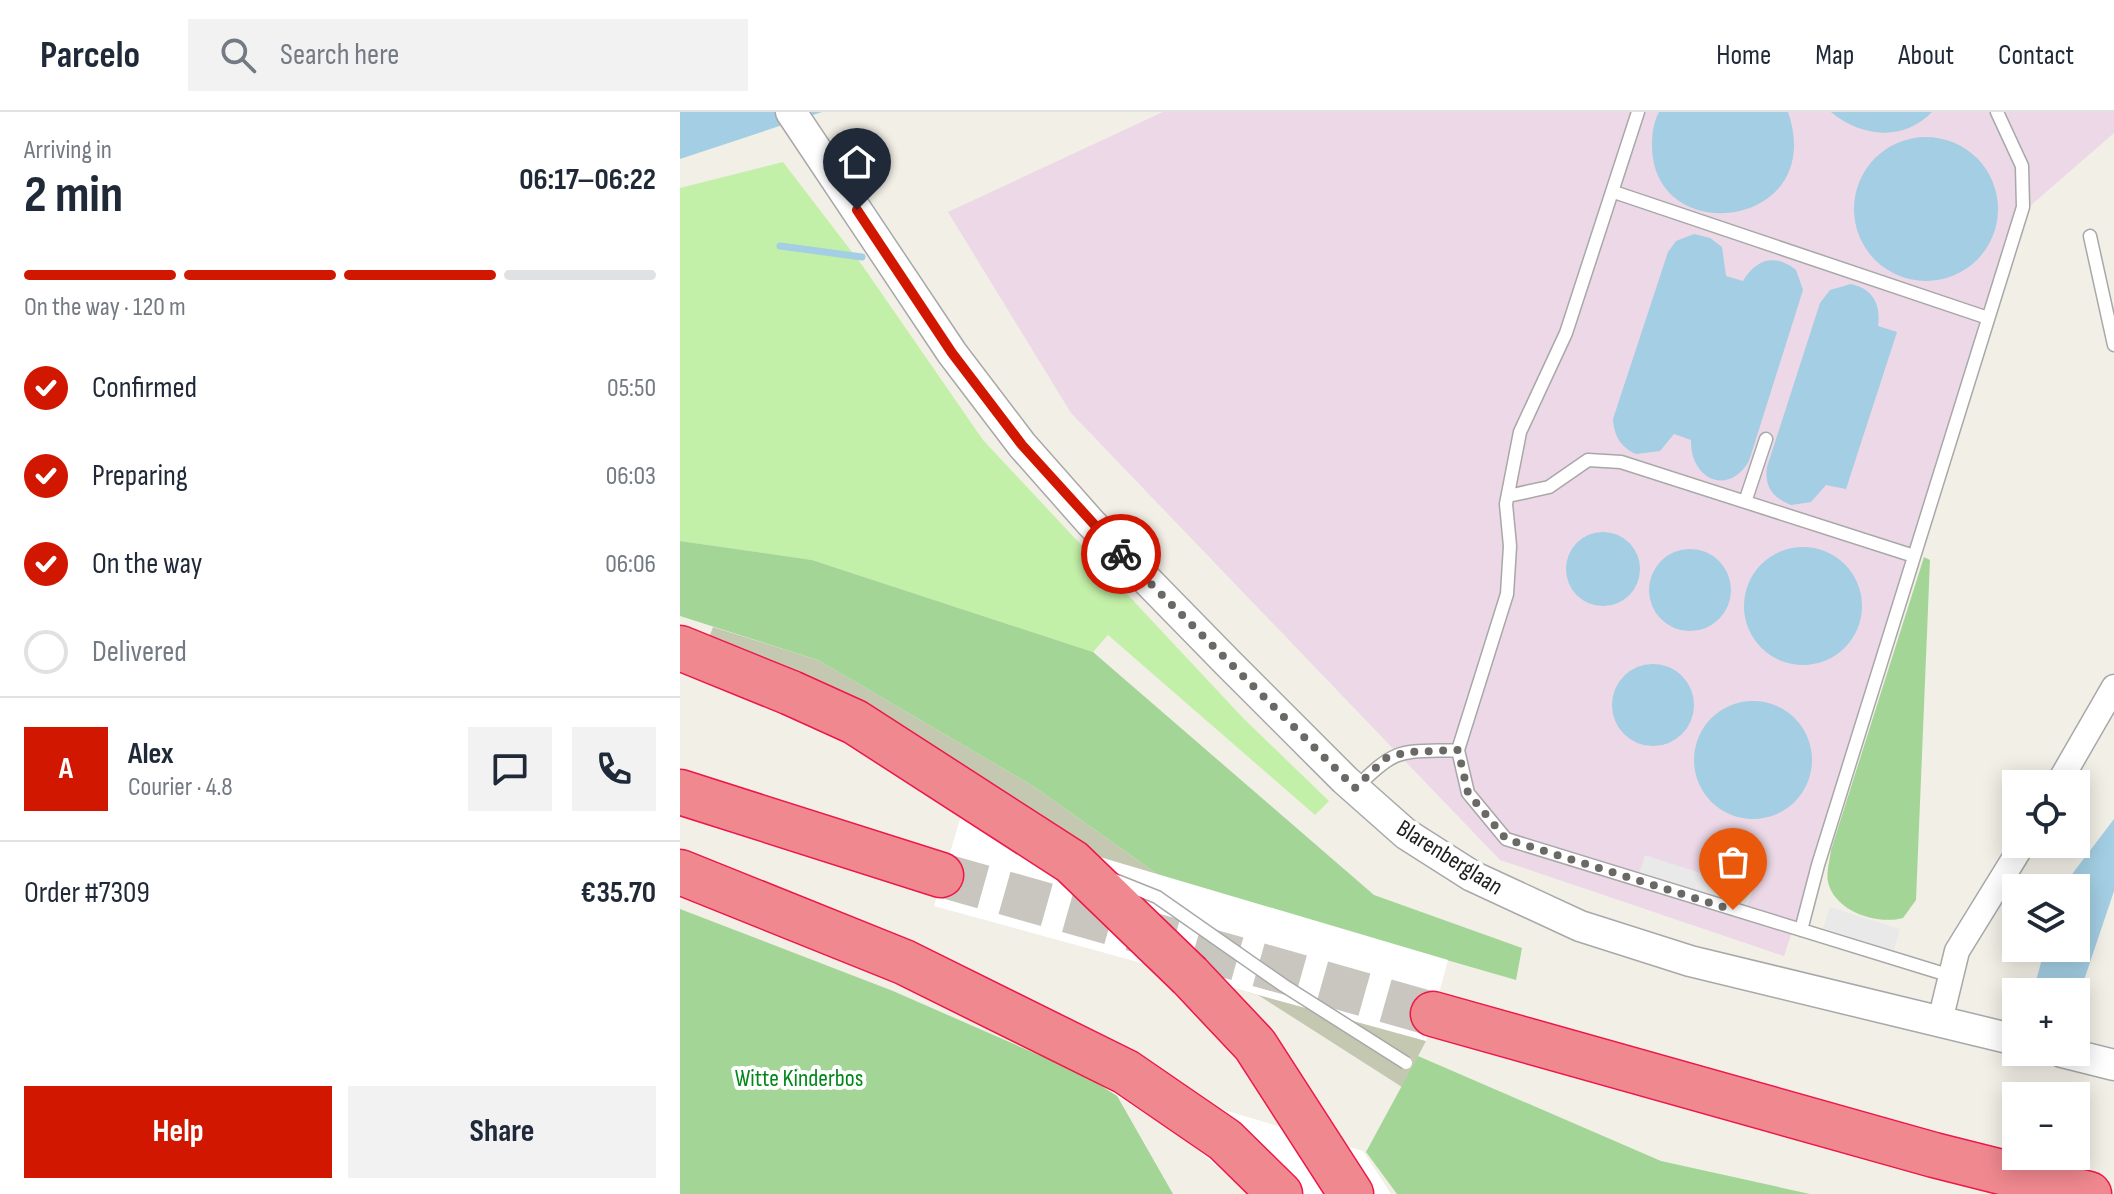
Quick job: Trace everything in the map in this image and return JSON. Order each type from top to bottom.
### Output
[{"type":"highway","points":[[680,648],[855,722],[1072,862],[1190,976],[1255,1045],[1351,1194]]},
{"type":"highway","points":[[680,792],[941,875]]},
{"type":"highway","points":[[680,872],[904,962],[1126,1072],[1225,1140],[1280,1194]]},
{"type":"highway","points":[[1433,1014],[1934,1155],[2089,1194]]},
{"type":"street","name":"Blarenberglaan","points":[[791,112],[952,353],[1022,445],[1091,523],[1355,788],[1406,834],[1472,876],[1580,926],[1690,961],[2002,1036]]},
{"type":"street","points":[[2066,770],[2114,687]]},
{"type":"street","points":[[1940,1021],[1957,951],[2014,858]]},
{"type":"street","points":[[2090,1059],[2114,1065]]},
{"type":"lane","points":[[1638,112],[1566,333],[1520,432],[1508,496],[1507,594],[1458,750],[1468,793],[1506,839],[1951,976]]},
{"type":"lane","points":[[1801,930],[1818,865],[2023,207],[2022,166],[1997,112]]},
{"type":"lane","points":[[1614,192],[1988,318]]},
{"type":"lane","points":[[2090,236],[2114,345]]},
{"type":"lane","points":[[1746,499],[1766,439]]},
{"type":"lane","points":[[1508,496],[1549,487],[1588,460],[1621,462],[1746,499],[1805,523],[1914,556]]},
{"type":"lane","points":[[1355,788],[1386,758],[1408,752],[1458,750]]},
{"type":"lane","points":[[1072,862],[1157,897],[1283,985],[1406,1063]]},
{"type":"shaded area","points":[[1163,112],[2114,112],[2114,133],[2031,205],[1784,956],[1500,860],[1071,413],[948,212]]},
{"type":"shaded area","points":[[713,627],[818,660],[1033,786],[1163,878],[1426,1041],[1402,1087],[1258,995],[1212,982],[707,643]]},
{"type":"shaded area","points":[[1645,855],[1753,890],[1746,909],[1639,874]]},
{"type":"shaded area","points":[[1830,907],[1900,929],[1894,950],[1823,928]]},
{"type":"green space","points":[[783,162],[862,265],[983,440],[1243,718],[1329,801],[1315,815],[1108,635],[1093,652],[812,560],[680,541],[680,188]]},
{"type":"green space","points":[[680,541],[812,560],[1093,652],[1374,895],[1522,948],[1516,980],[1163,878],[1033,786],[818,660],[680,616]]},
{"type":"green space","points":[[1924,557],[1930,560],[1916,900],[1903,918],[1882,920],[1859,914],[1839,901],[1828,882],[1828,870],[1831,850]]},
{"type":"green space","name":"Witte Kinderbos","points":[[680,909],[893,991],[1112,1087],[1173,1194],[680,1194]]},
{"type":"green space","points":[[1418,1056],[1661,1161],[1810,1194],[1397,1194],[1366,1152]]},
{"type":"water","points":[[680,112],[822,112],[680,159]]},
{"type":"water","points":[[1659,112],[1788,112],[1794,151],[1784,181],[1763,201],[1736,212],[1707,212],[1680,202],[1660,180],[1652,148],[1653,129]]},
{"type":"water","points":[[1831,112],[1932,112],[1908,128],[1882,133],[1855,127]]},
{"type":"water","points":[[1926,137],[1953,143],[1977,158],[1992,182],[1998,209],[1992,236],[1977,260],[1953,275],[1926,281],[1899,275],[1875,260],[1860,236],[1854,209],[1860,182],[1875,158],[1899,143]]},
{"type":"water","points":[[1694,234],[1710,238],[1722,247],[1726,276],[1743,281],[1760,263],[1781,261],[1796,270],[1803,290],[1749,461],[1740,472],[1721,480],[1712,479],[1697,465],[1691,440],[1674,434],[1660,451],[1636,454],[1616,435],[1613,419],[1668,252],[1676,241]]},
{"type":"water","points":[[1851,284],[1859,286],[1874,299],[1878,326],[1897,332],[1846,489],[1826,485],[1811,502],[1791,505],[1771,490],[1767,467],[1820,303],[1830,290]]},
{"type":"water","points":[[1596,532],[1610,532],[1624,538],[1634,548],[1640,569],[1638,583],[1624,600],[1610,606],[1596,606],[1582,600],[1572,590],[1566,576],[1566,562],[1572,548],[1582,538]]},
{"type":"water","points":[[1803,547],[1826,552],[1845,564],[1857,583],[1862,606],[1857,629],[1845,648],[1826,660],[1803,665],[1780,660],[1761,648],[1749,629],[1744,606],[1749,583],[1761,564],[1780,552]]},
{"type":"water","points":[[1690,549],[1706,552],[1719,561],[1728,574],[1731,590],[1728,606],[1719,619],[1706,628],[1690,631],[1674,628],[1661,619],[1652,606],[1649,590],[1652,574],[1661,561],[1674,552]]},
{"type":"water","points":[[1653,664],[1669,667],[1682,676],[1691,689],[1694,705],[1691,721],[1682,734],[1669,743],[1653,746],[1637,743],[1624,734],[1615,721],[1612,705],[1615,689],[1624,676],[1637,667]]},
{"type":"water","points":[[1753,701],[1775,706],[1795,718],[1807,738],[1812,760],[1807,782],[1795,802],[1775,814],[1753,819],[1731,814],[1711,802],[1699,782],[1694,760],[1699,738],[1711,718],[1731,706]]},
{"type":"water","points":[[2114,819],[2114,891],[2085,978],[2037,978],[2041,962],[2090,962],[2090,874],[2072,874],[2084,858],[2090,858],[2090,851]]},
{"type":"pier","points":[[961,816],[1448,960],[1426,1041],[934,906]]},
{"type":"pier","points":[[1067,1064],[1363,1151],[1391,1194],[1249,1194],[1185,1139]]},
{"type":"waterway","points":[[780,246],[862,257]]},
{"type":"tunnel","points":[[941,875],[1433,1014]]},
{"type":"way so far","points":[[1121,554],[1355,788],[1386,758],[1408,752],[1458,750],[1468,793],[1506,839],[1597,870],[1733,910]]},
{"type":"route","points":[[857,210],[952,353],[1022,445],[1121,554]]}]
